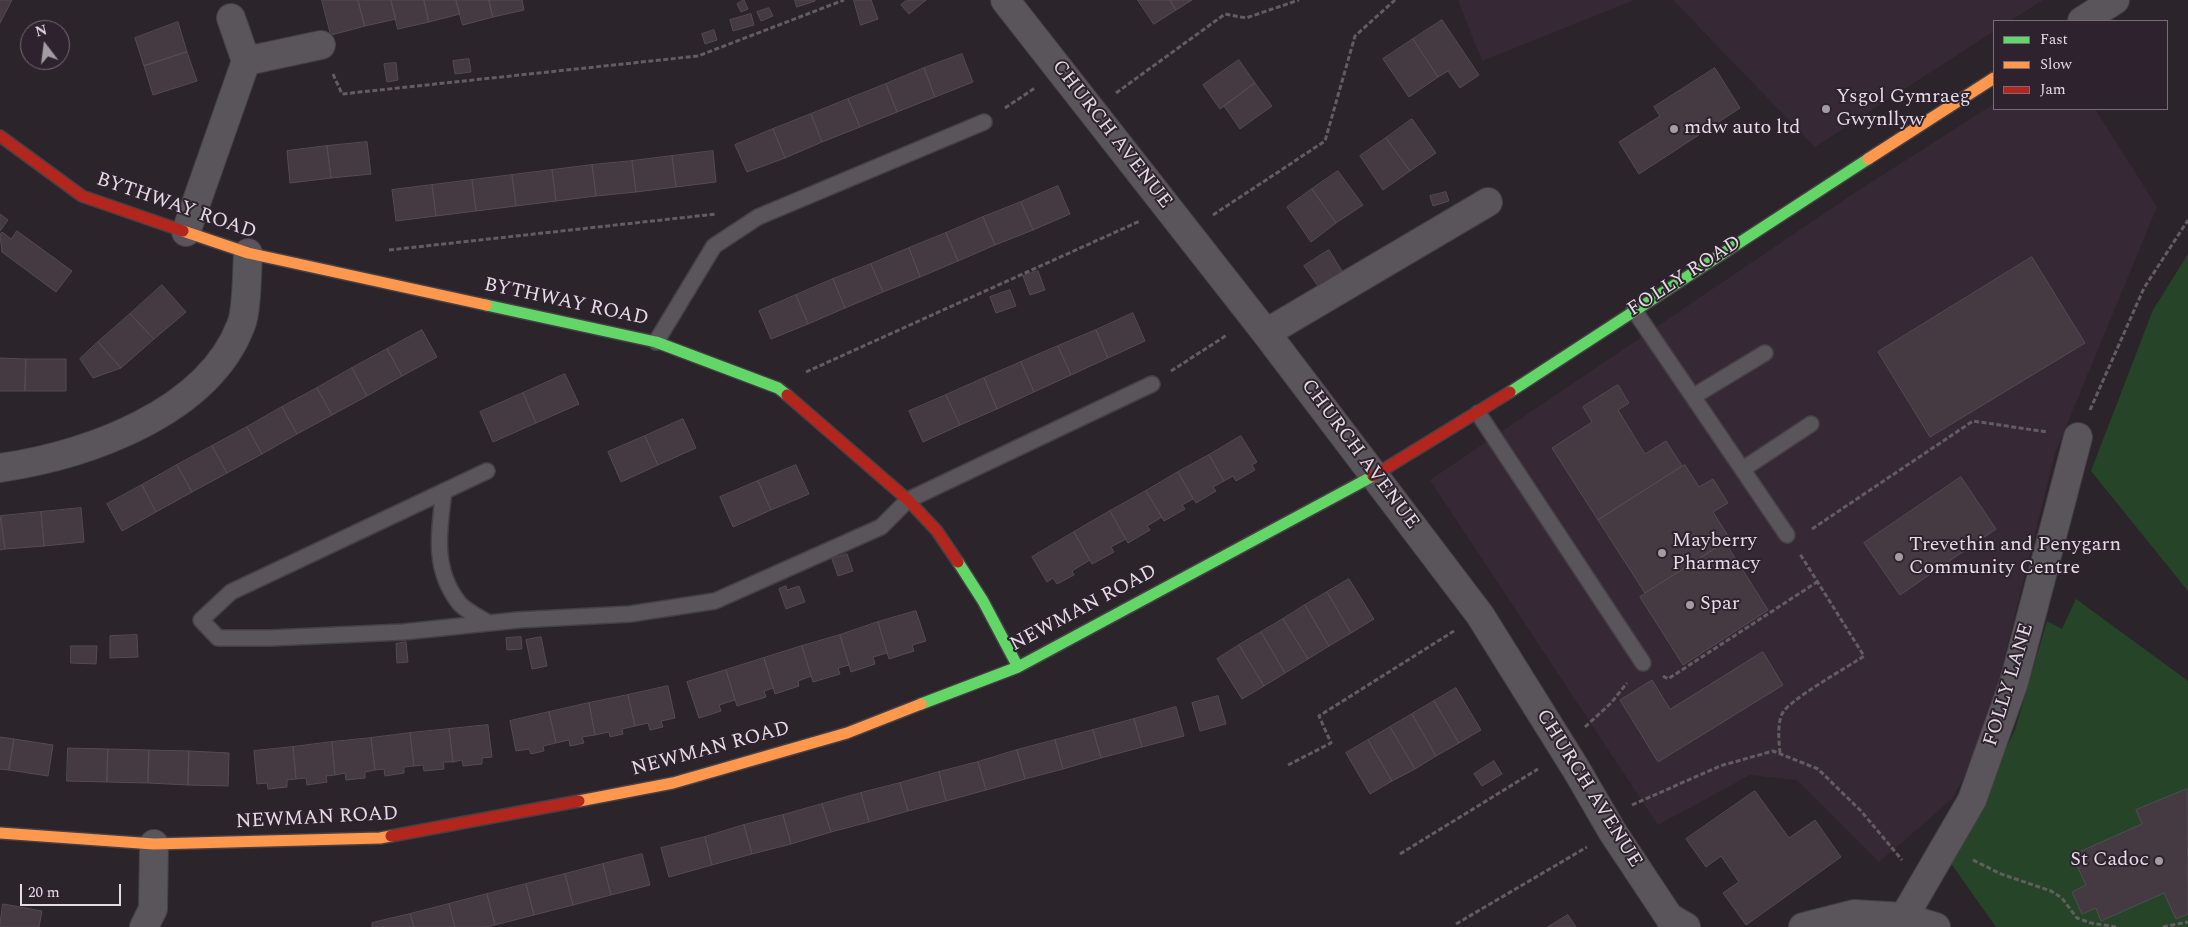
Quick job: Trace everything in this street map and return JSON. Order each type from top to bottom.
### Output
[{"type":"street","name":"CHURCH AVENUE","points":[[1005,0],[1260,326],[1480,615],[1608,825],[1669,917],[1686,927]]},
{"type":"street","points":[[2084,20],[2115,0]]},
{"type":"street","points":[[186,232],[246,61],[231,18]]},
{"type":"street","points":[[246,61],[321,46]]},
{"type":"street","name":"FOLLY ROAD","points":[[1374,474],[1478,413],[1993,79]]},
{"type":"street","name":"BYTHWAY ROAD","points":[[0,136],[82,196],[248,253],[656,342],[778,388],[908,500],[936,531],[983,602],[1018,667]]},
{"type":"street","points":[[1260,326],[1488,202]]},
{"type":"street","points":[[0,468],[40,462],[94,446],[130,430],[166,410],[196,387],[225,357],[242,323],[248,253]]},
{"type":"street","name":"FOLLY LANE","points":[[1904,917],[1972,800],[2014,682],[2078,437]]},
{"type":"street","name":"NEWMAN ROAD","points":[[0,833],[154,844],[380,838],[673,783],[848,732],[1018,667],[1374,474]]},
{"type":"street","points":[[144,927],[153,909],[154,844]]},
{"type":"street","points":[[1802,927],[1854,914],[1904,917],[1936,927]]},
{"type":"lane","points":[[656,342],[714,246],[758,217],[984,122]]},
{"type":"lane","points":[[1634,310],[1790,538]]},
{"type":"lane","points":[[1694,396],[1766,353]]},
{"type":"lane","points":[[487,470],[231,592],[202,620],[218,638],[271,638],[403,632],[630,614],[715,601],[881,527],[908,500],[1152,384]]},
{"type":"lane","points":[[1478,413],[1643,663]]},
{"type":"lane","points":[[1743,469],[1811,424]]},
{"type":"lane","points":[[444,491],[438,533],[441,571],[460,604],[488,624]]},
{"type":"path","points":[[321,46],[342,94],[698,56],[844,0]]},
{"type":"path","points":[[1092,111],[1225,14],[1246,18],[1299,0]]},
{"type":"path","points":[[1187,232],[1325,141],[1355,36],[1395,0]]},
{"type":"path","points":[[984,122],[1036,88],[1062,74]]},
{"type":"path","points":[[778,388],[792,378],[1133,225],[1167,206]]},
{"type":"path","points":[[388,250],[740,211],[758,217]]},
{"type":"path","points":[[1780,753],[1779,740],[1782,714],[1797,698],[1864,656],[1790,538],[1973,421],[2078,437],[2144,288],[2188,220]]},
{"type":"path","points":[[1152,384],[1260,326]]},
{"type":"path","points":[[1400,854],[1565,753],[1590,721],[1611,702],[1643,663],[1668,679],[1817,582]]},
{"type":"path","points":[[1288,764],[1331,742],[1319,716],[1480,615]]},
{"type":"path","points":[[1456,924],[1608,825],[1720,766],[1774,751],[1818,769],[1861,811],[1894,850],[1921,887]]},
{"type":"path","points":[[1946,846],[2001,874],[2051,891],[2062,898],[2077,918],[2091,923],[2116,927]]},
{"type":"path","points":[[2163,927],[2188,922]]},
{"type":"shaded area","points":[[1458,0],[1634,0],[1482,61]]},
{"type":"shaded area","name":"Ysgol Gymraeg Gwynllyw","points":[[1673,0],[2043,0],[2012,20],[1993,20],[1993,32],[1815,147]]},
{"type":"shaded area","points":[[1993,105],[1993,110],[2096,110],[2157,207],[2055,453],[1984,740],[1952,799],[1879,862],[1797,780],[1750,775],[1658,825],[1430,480],[1856,192]]},
{"type":"green space","points":[[2188,254],[2188,591],[2091,471],[2153,310]]},
{"type":"green space","points":[[2076,599],[2188,681],[2188,927],[1996,927],[1950,862],[2015,730],[2047,621],[2062,629]]},
{"type":"building","points":[[0,0],[12,0],[0,23]]},
{"type":"building","points":[[322,0],[358,0],[365,26],[331,35]]},
{"type":"building","points":[[358,0],[391,0],[396,19],[365,26]]},
{"type":"building","points":[[391,0],[424,0],[429,22],[398,29]]},
{"type":"building","points":[[424,0],[456,0],[460,14],[429,22]]},
{"type":"building","points":[[456,0],[489,0],[493,17],[463,25]]},
{"type":"building","points":[[489,0],[522,0],[524,10],[493,17]]},
{"type":"building","points":[[744,0],[748,9],[741,12],[737,4]]},
{"type":"building","points":[[795,0],[815,0],[815,1],[797,7]]},
{"type":"building","points":[[854,0],[871,0],[878,19],[861,25]]},
{"type":"building","points":[[907,0],[926,0],[909,14],[901,5]]},
{"type":"building","points":[[1138,0],[1170,0],[1176,10],[1154,24]]},
{"type":"building","points":[[1170,0],[1192,0],[1176,10]]},
{"type":"building","points":[[769,8],[773,16],[761,21],[757,12]]},
{"type":"building","points":[[751,14],[754,25],[733,31],[730,20]]},
{"type":"building","points":[[1442,20],[1479,75],[1460,88],[1448,71],[1438,77],[1413,39]]},
{"type":"building","points":[[178,22],[187,52],[144,66],[135,38]]},
{"type":"building","points":[[714,30],[717,40],[705,44],[702,34]]},
{"type":"building","points":[[1413,39],[1438,77],[1409,97],[1383,59]]},
{"type":"building","points":[[187,52],[197,81],[153,95],[144,66]]},
{"type":"building","points":[[962,54],[973,82],[935,97],[924,68]]},
{"type":"building","points":[[469,59],[471,72],[455,74],[453,61]]},
{"type":"building","points":[[1239,60],[1255,83],[1220,109],[1203,85]]},
{"type":"building","points":[[396,63],[398,80],[387,82],[384,64]]},
{"type":"building","points":[[924,68],[935,97],[897,112],[886,84]]},
{"type":"building","name":"mdw auto ltd","points":[[1715,68],[1740,108],[1639,174],[1619,142],[1660,116],[1654,107]]},
{"type":"building","points":[[1255,83],[1272,106],[1240,129],[1224,106]]},
{"type":"building","points":[[886,84],[897,112],[860,127],[848,99]]},
{"type":"building","points":[[848,99],[860,127],[822,142],[811,114]]},
{"type":"building","points":[[811,114],[822,142],[785,158],[773,129]]},
{"type":"building","points":[[1412,119],[1436,153],[1410,171],[1386,138]]},
{"type":"building","points":[[773,129],[785,158],[747,172],[735,145]]},
{"type":"building","points":[[1386,138],[1410,171],[1383,190],[1360,156]]},
{"type":"building","points":[[367,142],[371,174],[331,178],[327,146]]},
{"type":"building","points":[[327,146],[331,178],[290,183],[287,151]]},
{"type":"building","points":[[713,151],[716,182],[676,187],[672,156]]},
{"type":"building","points":[[672,156],[676,187],[636,192],[632,161]]},
{"type":"building","points":[[632,161],[636,192],[596,196],[592,165]]},
{"type":"building","points":[[592,165],[596,196],[556,201],[552,170]]},
{"type":"building","points":[[552,170],[556,201],[516,206],[512,175]]},
{"type":"building","points":[[1338,171],[1363,205],[1336,223],[1312,189]]},
{"type":"building","points":[[512,175],[516,206],[476,211],[472,180]]},
{"type":"building","points":[[472,180],[476,211],[436,216],[432,185]]},
{"type":"building","points":[[432,185],[436,216],[396,221],[392,190]]},
{"type":"building","points":[[1058,186],[1070,214],[1033,230],[1021,202]]},
{"type":"building","points":[[1312,189],[1336,223],[1311,242],[1287,207]]},
{"type":"building","points":[[1446,192],[1449,201],[1433,206],[1430,196]]},
{"type":"building","points":[[1021,202],[1033,230],[995,245],[983,217]]},
{"type":"building","points":[[0,214],[8,220],[0,231]]},
{"type":"building","points":[[983,217],[995,245],[958,261],[946,233]]},
{"type":"building","points":[[17,231],[72,271],[56,292],[2,252],[0,235],[2,232],[11,239]]},
{"type":"building","points":[[946,233],[958,261],[920,277],[909,248]]},
{"type":"building","points":[[909,248],[920,277],[883,292],[871,264]]},
{"type":"building","points":[[1329,250],[1342,271],[1318,286],[1304,266]]},
{"type":"building","points":[[2032,257],[2085,343],[1930,437],[1878,352]]},
{"type":"building","points":[[871,264],[883,292],[845,308],[833,279]]},
{"type":"building","points":[[1038,271],[1045,290],[1030,295],[1023,276]]},
{"type":"building","points":[[833,279],[845,308],[808,324],[796,295]]},
{"type":"building","points":[[162,285],[186,312],[154,339],[130,314]]},
{"type":"building","points":[[1010,290],[1016,306],[996,313],[990,297]]},
{"type":"building","points":[[796,295],[808,324],[771,339],[759,311]]},
{"type":"building","points":[[1133,313],[1145,341],[1108,358],[1096,330]]},
{"type":"building","points":[[130,314],[154,339],[121,368],[98,342]]},
{"type":"building","points":[[422,330],[437,357],[402,376],[387,349]]},
{"type":"building","points":[[1096,330],[1108,358],[1071,375],[1058,346]]},
{"type":"building","points":[[98,342],[121,368],[93,378],[80,359]]},
{"type":"building","points":[[1058,346],[1071,375],[1034,392],[1021,362]]},
{"type":"building","points":[[387,349],[402,376],[367,396],[352,368]]},
{"type":"building","points":[[0,358],[26,359],[25,391],[0,391]]},
{"type":"building","points":[[26,359],[66,359],[66,391],[25,391]]},
{"type":"building","points":[[1021,362],[1034,392],[997,409],[984,378]]},
{"type":"building","points":[[352,368],[367,396],[332,415],[317,388]]},
{"type":"building","points":[[565,374],[579,404],[536,423],[523,393]]},
{"type":"building","points":[[984,378],[997,409],[960,425],[946,395]]},
{"type":"building","points":[[1618,385],[1629,403],[1618,410],[1645,454],[1666,441],[1682,466],[1598,520],[1552,448],[1592,422],[1583,407]]},
{"type":"building","points":[[317,388],[332,415],[297,434],[282,407]]},
{"type":"building","points":[[523,393],[536,423],[493,442],[480,412]]},
{"type":"building","points":[[946,395],[960,425],[923,442],[909,411]]},
{"type":"building","points":[[282,407],[297,434],[262,454],[247,427]]},
{"type":"building","points":[[683,419],[696,448],[658,465],[645,436]]},
{"type":"building","points":[[247,427],[262,454],[227,473],[212,446]]},
{"type":"building","points":[[645,436],[658,465],[621,482],[608,452]]},
{"type":"building","points":[[1241,436],[1257,462],[1252,465],[1255,470],[1236,481],[1233,476],[1224,481],[1209,455]]},
{"type":"building","points":[[212,446],[227,473],[192,492],[177,465]]},
{"type":"building","points":[[1209,455],[1224,481],[1213,487],[1216,491],[1196,503],[1178,472]]},
{"type":"building","points":[[177,465],[192,492],[156,512],[142,485]]},
{"type":"building","points":[[796,465],[809,494],[771,510],[758,481]]},
{"type":"building","points":[[1685,465],[1699,487],[1713,479],[1728,503],[1713,512],[1730,539],[1645,593],[1598,520]]},
{"type":"building","points":[[1178,472],[1193,499],[1182,505],[1185,509],[1164,521],[1146,491]]},
{"type":"building","points":[[1961,477],[1996,529],[1900,595],[1864,543]]},
{"type":"building","points":[[758,481],[771,510],[733,527],[720,497]]},
{"type":"building","points":[[142,485],[156,512],[122,531],[107,504]]},
{"type":"building","points":[[1146,491],[1162,517],[1147,526],[1150,530],[1128,543],[1110,511]]},
{"type":"building","points":[[81,508],[84,542],[44,546],[41,512]]},
{"type":"building","points":[[1110,511],[1126,539],[1111,547],[1114,552],[1092,564],[1074,532]]},
{"type":"building","points":[[41,512],[44,546],[5,549],[1,516]]},
{"type":"building","points":[[0,516],[5,549],[0,550]]},
{"type":"building","points":[[1074,532],[1090,560],[1072,571],[1074,575],[1057,584],[1053,578],[1047,582],[1032,557]]},
{"type":"building","points":[[1725,542],[1768,610],[1683,665],[1640,597]]},
{"type":"building","points":[[847,554],[853,571],[838,576],[832,559]]},
{"type":"building","points":[[1349,579],[1374,619],[1351,633],[1327,592]]},
{"type":"building","points":[[786,586],[787,590],[799,586],[805,602],[786,609],[779,589]]},
{"type":"building","points":[[1327,592],[1351,633],[1329,646],[1305,605]]},
{"type":"building","points":[[1305,605],[1329,646],[1308,659],[1283,619]]},
{"type":"building","points":[[916,611],[926,641],[912,645],[914,651],[889,659],[878,622]]},
{"type":"building","points":[[1283,619],[1308,659],[1285,673],[1261,632]]},
{"type":"building","points":[[878,622],[887,653],[873,657],[875,664],[851,672],[840,635]]},
{"type":"building","points":[[1261,632],[1285,673],[1264,686],[1239,645]]},
{"type":"building","points":[[137,635],[138,657],[110,658],[110,636]]},
{"type":"building","points":[[840,635],[849,665],[838,668],[840,674],[813,682],[802,646]]},
{"type":"building","points":[[521,637],[522,649],[507,650],[506,638]]},
{"type":"building","points":[[541,637],[547,666],[532,669],[526,640]]},
{"type":"building","points":[[406,642],[408,662],[397,663],[396,644]]},
{"type":"building","points":[[1239,645],[1264,686],[1242,699],[1217,659]]},
{"type":"building","points":[[71,646],[97,646],[96,664],[71,663]]},
{"type":"building","points":[[802,646],[811,676],[798,681],[799,686],[775,694],[764,658]]},
{"type":"building","points":[[1763,652],[1783,685],[1658,762],[1620,700],[1652,680],[1670,709]]},
{"type":"building","points":[[764,658],[773,688],[764,691],[766,697],[737,706],[726,670]]},
{"type":"building","points":[[726,670],[735,700],[719,705],[721,711],[699,718],[687,682]]},
{"type":"building","points":[[668,686],[675,718],[661,721],[663,727],[650,730],[648,723],[635,726],[628,695]]},
{"type":"building","points":[[1456,688],[1481,730],[1459,743],[1434,701]]},
{"type":"building","points":[[628,695],[635,726],[622,729],[623,734],[610,737],[609,732],[595,735],[589,703]]},
{"type":"building","points":[[1218,696],[1226,724],[1200,731],[1192,703]]},
{"type":"building","points":[[1434,701],[1459,743],[1436,756],[1412,714]]},
{"type":"building","points":[[589,703],[595,735],[582,737],[584,743],[570,746],[569,740],[556,743],[549,712]]},
{"type":"building","points":[[1176,707],[1184,736],[1142,747],[1134,719]]},
{"type":"building","points":[[549,712],[556,743],[543,746],[544,751],[531,754],[529,749],[516,751],[510,721]]},
{"type":"building","points":[[1412,714],[1436,756],[1415,769],[1390,727]]},
{"type":"building","points":[[1134,719],[1142,747],[1101,758],[1093,730]]},
{"type":"building","points":[[488,725],[492,757],[482,758],[482,764],[463,766],[462,760],[453,762],[449,729]]},
{"type":"building","points":[[1390,727],[1415,769],[1392,781],[1368,740]]},
{"type":"building","points":[[449,729],[453,762],[443,762],[444,769],[424,771],[423,765],[414,766],[410,733]]},
{"type":"building","points":[[1093,730],[1101,758],[1063,769],[1055,740]]},
{"type":"building","points":[[410,733],[414,766],[404,767],[404,773],[385,776],[384,769],[375,770],[371,738]]},
{"type":"building","points":[[0,737],[14,739],[9,770],[0,769]]},
{"type":"building","points":[[371,738],[375,770],[365,772],[365,778],[346,780],[345,773],[335,775],[332,742]]},
{"type":"building","points":[[14,739],[53,745],[48,776],[9,770]]},
{"type":"building","points":[[1055,740],[1063,769],[1025,779],[1017,750]]},
{"type":"building","points":[[1368,740],[1392,781],[1370,794],[1346,753]]},
{"type":"building","points":[[332,742],[335,775],[326,776],[327,782],[307,785],[306,778],[296,779],[293,747]]},
{"type":"building","points":[[293,747],[296,779],[287,780],[287,787],[268,789],[267,783],[257,784],[254,751]]},
{"type":"building","points":[[68,748],[108,749],[107,782],[67,781]]},
{"type":"building","points":[[108,749],[149,750],[148,783],[107,782]]},
{"type":"building","points":[[149,750],[189,751],[188,785],[148,783]]},
{"type":"building","points":[[1017,750],[1025,779],[986,790],[978,762]]},
{"type":"building","points":[[189,751],[229,753],[228,786],[188,785]]},
{"type":"building","points":[[1494,761],[1502,774],[1482,786],[1474,774]]},
{"type":"building","points":[[978,762],[986,790],[946,801],[939,772]]},
{"type":"building","points":[[939,772],[946,801],[908,811],[900,783]]},
{"type":"building","points":[[900,783],[908,811],[869,822],[861,793]]},
{"type":"building","points":[[2187,789],[2188,914],[2176,919],[2164,893],[2101,921],[2096,908],[2082,914],[2072,892],[2086,885],[2072,855],[2142,824],[2136,810]]},
{"type":"building","points":[[1755,791],[1789,838],[1815,820],[1841,857],[1746,925],[1723,893],[1739,882],[1721,856],[1706,867],[1686,839]]},
{"type":"building","points":[[861,793],[869,822],[831,832],[822,804]]},
{"type":"building","points":[[822,804],[831,832],[791,844],[783,815]]},
{"type":"building","points":[[783,815],[791,844],[752,854],[744,825]]},
{"type":"building","points":[[744,825],[752,854],[712,865],[705,837]]},
{"type":"building","points":[[705,837],[712,865],[669,877],[661,848]]},
{"type":"building","points":[[642,854],[650,885],[611,895],[603,864]]},
{"type":"building","points":[[603,864],[611,895],[573,905],[565,874]]},
{"type":"building","points":[[565,874],[573,905],[534,915],[526,884]]},
{"type":"building","points":[[526,884],[534,915],[495,925],[487,894]]},
{"type":"building","points":[[487,894],[495,925],[486,927],[455,927],[449,904]]},
{"type":"building","points":[[3,904],[42,911],[39,927],[0,927]]},
{"type":"building","points":[[449,904],[455,927],[414,927],[410,914]]},
{"type":"building","points":[[410,914],[414,927],[372,927],[372,923]]},
{"type":"building","points":[[1568,915],[1576,927],[1548,927]]},
{"type":"traffic: fast","points":[[1510,392],[1868,159]]},
{"type":"traffic: fast","points":[[486,305],[656,342],[778,388],[787,395]]},
{"type":"traffic: fast","points":[[921,704],[1018,667],[1373,476]]},
{"type":"traffic: fast","points":[[958,562],[983,601],[1018,667]]},
{"type":"traffic: slow","points":[[1868,159],[1993,79]]},
{"type":"traffic: slow","points":[[183,231],[248,253],[486,305]]},
{"type":"traffic: slow","points":[[579,801],[673,783],[847,733],[921,704]]},
{"type":"traffic: slow","points":[[0,833],[154,844],[380,838],[391,836]]},
{"type":"traffic: jam","points":[[0,136],[82,196],[183,231]]},
{"type":"traffic: jam","points":[[1373,476],[1510,392]]},
{"type":"traffic: jam","points":[[787,395],[908,500],[937,531],[958,562]]},
{"type":"traffic: jam","points":[[391,836],[579,801]]},
{"type":"place","name":"Ysgol Gymraeg Gwynllyw","points":[[1826,109]]},
{"type":"place","name":"mdw auto ltd","points":[[1674,129]]},
{"type":"place","name":"Mayberry Pharmacy","points":[[1662,553]]},
{"type":"place","name":"Trevethin and Penygarn Community Centre","points":[[1899,557]]},
{"type":"place","name":"Spar","points":[[1690,605]]},
{"type":"place","name":"St Cadoc","points":[[2159,861]]}]
